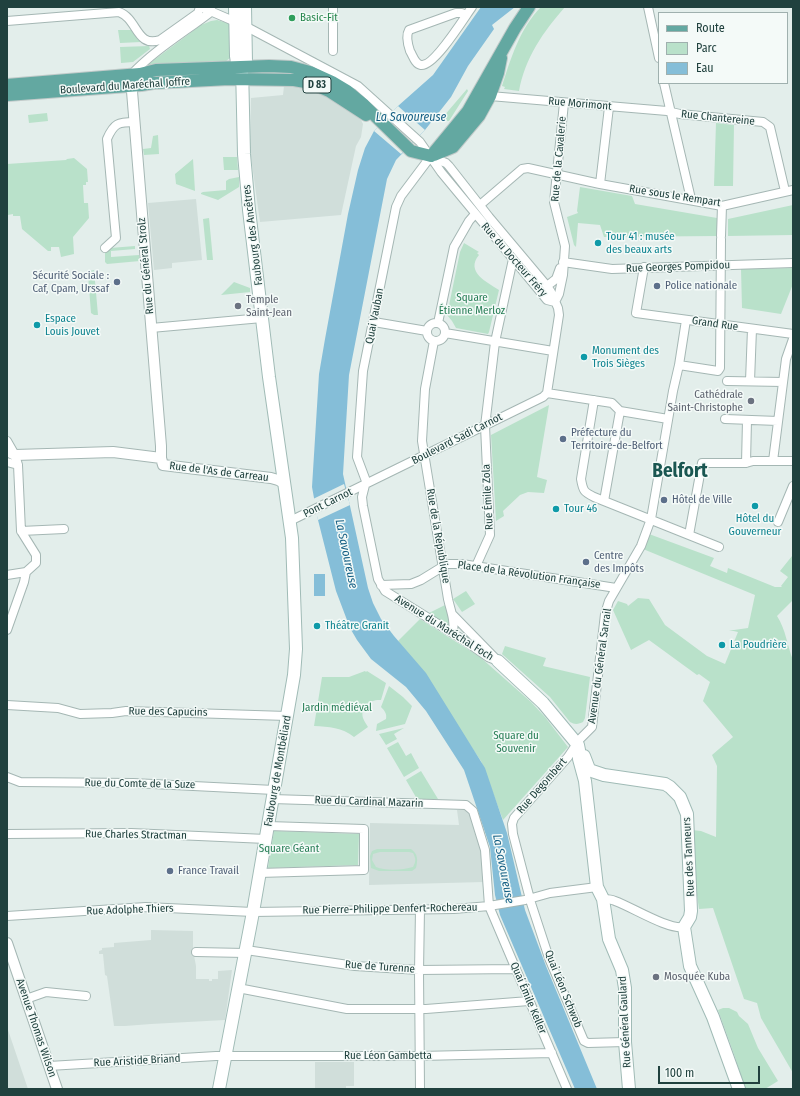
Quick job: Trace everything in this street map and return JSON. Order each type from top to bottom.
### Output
[{"type":"main road","name":"Faubourg des Ancêtres","points":[[235,7],[240,24]]},
{"type":"main road","name":"Faubourg des Ancêtres","points":[[245,7],[240,24],[236,56],[237,62],[242,67],[244,154],[262,318],[290,522]]},
{"type":"main road","name":"Quai Vauban","points":[[431,156],[468,111],[515,28],[529,7]]},
{"type":"main road","name":"Quai Vauban","points":[[431,156],[453,147],[479,116],[490,96],[498,73],[503,51]]},
{"type":"main road","name":"Boulevard du Maréchal Joffre","points":[[7,95],[131,80],[140,74],[152,70],[242,67]]},
{"type":"main road","name":"D 83","points":[[242,67],[291,67],[310,72],[332,82],[361,102],[410,150],[431,156]]},
{"type":"main road","name":"Boulevard du Maréchal Joffre","points":[[7,85],[131,80],[242,79]]},
{"type":"main road","name":"D 83","points":[[242,79],[294,80],[311,83],[329,91],[370,118],[381,123]]},
{"type":"main road","name":"Faubourg de Montbéliard","points":[[220,1089],[225,1056],[246,952],[294,675],[296,649],[295,596],[290,522]]},
{"type":"main road","name":"Avenue du Maréchal Foch","points":[[498,661],[543,703],[578,748]]},
{"type":"main road","name":"Rue des Tanneurs","points":[[578,748],[585,758],[589,769],[604,775],[665,784],[680,797],[687,814],[687,844],[691,911],[690,917],[684,927]]},
{"type":"main road","points":[[578,748],[579,760],[585,781],[597,888]]},
{"type":"main road","name":"Rue Général Gaulard","points":[[597,888],[603,899],[609,940],[622,970],[625,988],[625,1042],[629,1089]]},
{"type":"main road","points":[[684,927],[690,966],[713,1017],[739,1089]]},
{"type":"street","points":[[7,21],[119,12],[127,17],[142,38],[154,42],[160,40],[198,14],[201,7],[240,24],[358,86],[417,139],[431,156]]},
{"type":"street","points":[[333,7],[333,51]]},
{"type":"street","points":[[466,16],[462,13],[456,13],[409,30],[407,33],[409,48],[417,63],[421,65],[428,64],[438,54],[466,16],[472,7]]},
{"type":"street","points":[[648,7],[658,53]]},
{"type":"street","points":[[131,80],[141,64],[212,11]]},
{"type":"street","name":"Rue du Général Strolz","points":[[131,80],[162,461]]},
{"type":"street","points":[[664,84],[691,199]]},
{"type":"street","name":"Rue Morimont","points":[[490,96],[671,113]]},
{"type":"street","name":"Rue de la Cavalerie","points":[[555,302],[559,294],[563,275],[565,246],[554,202],[564,103]]},
{"type":"street","points":[[600,184],[609,107]]},
{"type":"street","name":"Rue Chantereine","points":[[671,113],[764,122],[770,127],[789,191]]},
{"type":"street","points":[[105,248],[116,238],[107,138],[112,128],[120,123],[135,122]]},
{"type":"street","name":"Rue du Docteur Fréry","points":[[431,156],[446,163],[547,286],[555,302]]},
{"type":"street","name":"Rue du Docteur Fréry","points":[[431,156],[441,172],[547,300],[555,302]]},
{"type":"street","name":"Quai Vauban","points":[[365,485],[365,476],[357,457],[363,371],[396,207],[401,196],[431,156]]},
{"type":"street","name":"Rue sous le Rempart","points":[[480,205],[522,169],[528,168],[600,184],[691,199],[722,206],[789,191]]},
{"type":"street","points":[[679,365],[718,371],[721,365],[720,324],[722,206]]},
{"type":"street","points":[[438,323],[454,247],[469,221],[475,214]]},
{"type":"street","name":"Rue Émile Zola","points":[[476,566],[490,535],[485,426],[495,342],[513,259]]},
{"type":"street","name":"Rue de la Cavalerie","points":[[547,286],[556,279],[563,262]]},
{"type":"street","name":"Rue Georges Pompidou","points":[[563,262],[612,269],[793,263]]},
{"type":"street","name":"Grand Rue","points":[[644,267],[636,313],[793,334]]},
{"type":"street","points":[[555,302],[559,314],[547,393],[612,403],[620,411],[668,419]]},
{"type":"street","points":[[151,328],[262,318]]},
{"type":"street","name":"Avenue du Général Sarrail","points":[[578,748],[580,739],[592,727],[605,614],[616,588],[641,546],[651,519],[686,320]]},
{"type":"street","points":[[374,322],[427,331]]},
{"type":"street","points":[[438,323],[430,326],[427,331],[428,336],[434,341],[437,341],[442,339],[446,333]]},
{"type":"street","points":[[438,323],[443,326],[446,333]]},
{"type":"street","points":[[750,381],[752,329]]},
{"type":"street","points":[[446,333],[554,351]]},
{"type":"street","points":[[770,461],[778,421],[786,359],[793,339]]},
{"type":"street","name":"Rue de la République","points":[[434,341],[425,389],[422,441],[448,600],[453,615],[454,624],[452,633]]},
{"type":"street","points":[[727,381],[783,382]]},
{"type":"street","name":"Boulevard Sadi Carnot","points":[[365,485],[485,426],[547,393]]},
{"type":"street","points":[[594,400],[582,479],[582,489],[604,501],[719,547]]},
{"type":"street","points":[[604,501],[620,411]]},
{"type":"street","points":[[725,419],[778,421]]},
{"type":"street","points":[[746,464],[747,420]]},
{"type":"street","points":[[7,441],[11,453],[18,465],[21,531],[36,555],[36,563],[26,572],[7,575]]},
{"type":"street","name":"Rue de l'As de Carreau","points":[[11,453],[113,452],[271,478],[284,483]]},
{"type":"street","points":[[689,535],[702,463],[746,464],[753,461],[793,461]]},
{"type":"street","points":[[7,462],[18,465]]},
{"type":"street","points":[[365,485],[362,497],[363,506],[375,566],[381,585],[402,586],[411,584],[443,567]]},
{"type":"street","name":"Pont Carnot","points":[[290,522],[365,485]]},
{"type":"street","points":[[778,522],[793,486]]},
{"type":"street","points":[[21,531],[64,529]]},
{"type":"street","name":"Place de la Révolution Française","points":[[443,567],[446,564],[476,566],[616,588]]},
{"type":"street","points":[[7,630],[24,582],[26,572]]},
{"type":"street","name":"Avenue du Maréchal Foch","points":[[381,585],[394,597],[488,657],[498,661]]},
{"type":"street","name":"Rue de la République","points":[[453,615],[498,661]]},
{"type":"street","name":"Rue des Capucins","points":[[7,706],[58,708],[80,714],[126,711],[287,716]]},
{"type":"street","name":"Rue Degombert","points":[[527,899],[512,824],[514,818],[578,748]]},
{"type":"street","name":"Rue des Tanneurs","points":[[585,781],[589,777],[604,775]]},
{"type":"street","name":"Rue du Comte de la Suze","points":[[7,777],[20,782],[141,784],[273,794]]},
{"type":"street","name":"Rue du Cardinal Mazarin","points":[[273,794],[466,805]]},
{"type":"street","name":"Quai Émile Keller","points":[[466,805],[473,811],[485,850],[493,906],[516,969],[567,1089]]},
{"type":"street","points":[[260,873],[364,870],[364,830],[268,826]]},
{"type":"street","name":"Rue Charles Stractman","points":[[7,834],[130,833],[266,839]]},
{"type":"street","name":"Rue Pierre-Philippe Denfert-Rochereau","points":[[253,912],[454,909],[493,906],[556,892],[597,888]]},
{"type":"street","name":"Quai Léon Schwob","points":[[527,899],[549,958],[584,1041],[588,1043],[625,1042]]},
{"type":"street","points":[[603,899],[614,900],[662,922],[677,927],[684,927]]},
{"type":"street","name":"Rue Adolphe Thiers","points":[[7,916],[146,908],[253,912]]},
{"type":"street","points":[[420,909],[420,1089]]},
{"type":"street","name":"Avenue Thomas Wilson","points":[[7,944],[57,1089]]},
{"type":"street","name":"Rue de Turenne","points":[[196,952],[246,952],[355,966],[419,970],[516,969]]},
{"type":"street","points":[[238,988],[347,1008],[420,1009],[529,1001]]},
{"type":"street","points":[[26,999],[46,992],[86,996]]},
{"type":"street","name":"Rue Léon Gambetta","points":[[225,1056],[420,1056],[552,1053]]},
{"type":"street","name":"Rue Aristide Briand","points":[[49,1066],[225,1056]]},
{"type":"shaded area","points":[[284,86],[294,86],[316,91],[343,106],[361,120],[363,124],[361,137],[356,146],[341,215],[260,222],[250,150],[251,98],[283,95]]},
{"type":"shaded area","points":[[196,199],[202,260],[172,263],[172,268],[154,270],[148,203]]},
{"type":"shaded area","points":[[457,810],[465,810],[470,812],[481,848],[484,882],[369,885],[370,823],[459,825]]},
{"type":"shaded area","points":[[151,930],[193,931],[196,979],[209,979],[209,981],[212,981],[212,979],[218,979],[218,971],[232,970],[225,1020],[114,1026],[103,954],[99,954],[99,951],[102,950],[102,948],[114,947],[114,943],[151,940]]},
{"type":"shaded area","points":[[7,1027],[28,1089],[7,1089]]},
{"type":"shaded area","points":[[315,1062],[354,1062],[354,1086],[346,1086],[346,1089],[315,1089]]},
{"type":"green space","points":[[541,7],[565,7],[549,26],[536,46],[526,67],[519,91],[504,89],[505,87],[502,86],[517,44],[527,24]]},
{"type":"green space","points":[[217,20],[231,24],[231,57],[225,62],[146,66],[201,25]]},
{"type":"green space","points":[[118,30],[133,30],[141,42],[120,43]]},
{"type":"green space","points":[[149,46],[150,49],[133,62],[121,63],[120,47]]},
{"type":"green space","points":[[467,89],[468,91],[449,121],[447,121],[443,117]]},
{"type":"green space","points":[[47,113],[48,121],[29,123],[28,115]]},
{"type":"green space","points":[[716,123],[734,125],[733,186],[714,186]]},
{"type":"green space","points":[[158,135],[159,154],[144,155],[143,149],[151,148],[153,136]]},
{"type":"green space","points":[[223,157],[237,157],[238,170],[224,170]]},
{"type":"green space","points":[[74,158],[87,169],[88,182],[86,182],[86,185],[83,185],[84,203],[88,203],[89,218],[73,237],[74,254],[61,257],[59,247],[51,247],[51,251],[48,251],[22,229],[20,216],[13,216],[13,214],[8,215],[7,164],[66,160]]},
{"type":"green space","points":[[193,159],[195,191],[176,184],[175,174]]},
{"type":"green space","points":[[239,177],[239,187],[218,200],[201,194],[203,192],[226,190],[226,181]]},
{"type":"green space","points":[[580,187],[632,196],[635,204],[717,218],[717,236],[604,237],[600,225],[578,223],[576,247],[574,245],[567,217],[578,213]]},
{"type":"green space","points":[[793,205],[793,235],[728,236],[728,219]]},
{"type":"green space","points":[[209,218],[213,260],[207,260],[203,219]]},
{"type":"green space","name":"Square Étienne Merloz","points":[[464,243],[479,252],[477,253],[479,255],[475,261],[475,267],[479,276],[499,290],[488,334],[456,328],[447,315],[460,252]]},
{"type":"green space","points":[[135,246],[135,249],[111,251],[111,257],[139,255],[140,261],[107,264],[105,262],[105,251],[110,248]]},
{"type":"green space","points":[[793,268],[793,284],[781,314],[742,308],[741,269]]},
{"type":"green space","points":[[94,270],[98,315],[91,313],[88,275],[90,271]]},
{"type":"green space","points":[[234,282],[250,288],[250,292],[221,295]]},
{"type":"green space","points":[[549,405],[537,477],[547,480],[544,493],[528,492],[520,495],[503,511],[504,516],[496,521],[491,435]]},
{"type":"green space","points":[[649,534],[714,558],[710,566],[727,573],[728,568],[775,587],[782,587],[781,586],[788,577],[780,571],[792,556],[793,557],[793,600],[777,616],[793,660],[793,1073],[761,1018],[757,1003],[744,999],[713,908],[699,909],[694,874],[692,830],[701,831],[716,837],[717,766],[712,755],[733,737],[703,701],[710,682],[699,674],[697,675],[649,640],[631,650],[613,610],[618,601],[627,604],[628,606],[638,598],[649,599],[665,625],[707,656],[725,664],[738,632],[729,630],[748,628],[755,595],[643,549]]},
{"type":"green space","points":[[466,591],[475,604],[462,612],[453,599]]},
{"type":"green space","points":[[445,605],[448,614],[450,627],[427,614]]},
{"type":"green space","name":"Square du Souvenir","points":[[420,619],[480,657],[531,702],[545,717],[568,747],[503,820],[481,761],[398,641]]},
{"type":"green space","points":[[505,646],[546,658],[543,666],[590,677],[585,718],[583,722],[574,724],[570,722],[550,697],[502,654]]},
{"type":"green space","name":"Jardin médiéval","points":[[365,671],[386,683],[381,700],[370,702],[363,710],[363,718],[368,727],[354,737],[340,729],[314,726],[322,677],[349,677]]},
{"type":"green space","points":[[389,686],[412,706],[405,724],[376,731],[377,724],[386,719],[384,710],[381,707]]},
{"type":"green space","points":[[404,728],[394,734],[397,739],[386,745],[379,734]]},
{"type":"green space","points":[[398,742],[406,756],[411,753],[419,768],[404,777],[387,748]]},
{"type":"green space","points":[[421,771],[438,799],[417,799],[406,780]]},
{"type":"green space","name":"Square Géant","points":[[274,831],[359,834],[358,865],[268,868]]},
{"type":"green space","points":[[377,849],[411,849],[417,857],[416,868],[412,871],[379,871],[371,868],[370,856],[372,851]],"holes":[[[380,852],[413,853],[415,857],[413,867],[409,868],[394,870],[380,868],[376,867],[372,860],[373,854]]]},
{"type":"green space","points":[[729,1008],[737,1012],[739,1016],[748,1024],[758,1048],[778,1081],[765,1089],[745,1089],[718,1010]]},
{"type":"water","name":"La Savoureuse","points":[[481,7],[515,7],[492,25],[494,29],[468,66],[451,97],[425,130],[396,160],[387,179],[349,375],[343,474],[368,588],[373,603],[381,619],[426,673],[485,768],[507,833],[525,910],[546,966],[597,1089],[575,1089],[500,915],[495,895],[490,847],[464,770],[426,711],[406,687],[371,659],[350,628],[336,591],[318,520],[312,487],[319,374],[348,214],[358,170],[365,148],[374,131],[398,106],[433,75]]},
{"type":"water","points":[[314,574],[325,574],[325,596],[314,596]]},
{"type":"pier","points":[[398,106],[425,130],[401,154],[374,131]]},
{"type":"pier","points":[[344,484],[350,505],[318,520],[313,499]]},
{"type":"place","name":"Basic-Fit","points":[[292,18]]},
{"type":"place","name":"Tour 41 : musée des beaux arts","points":[[598,243]]},
{"type":"place","name":"Sécurité Sociale : Caf, Cpam, Urssaf","points":[[117,282]]},
{"type":"place","name":"Police nationale","points":[[657,286]]},
{"type":"place","name":"Temple Saint-Jean","points":[[238,306]]},
{"type":"place","name":"Espace Louis Jouvet","points":[[37,325]]},
{"type":"place","name":"Monument des Trois Sièges","points":[[584,357]]},
{"type":"place","name":"Cathédrale Saint-Christophe","points":[[751,401]]},
{"type":"place","name":"Préfecture du Territoire-de-Belfort","points":[[563,439]]},
{"type":"place","name":"Hôtel de Ville","points":[[664,500]]},
{"type":"place","name":"Hôtel du Gouverneur","points":[[755,506]]},
{"type":"place","name":"Tour 46","points":[[556,509]]},
{"type":"place","name":"Centre des Impôts","points":[[586,562]]},
{"type":"place","name":"Théâtre Granit","points":[[317,626]]},
{"type":"place","name":"La Poudrière","points":[[722,645]]},
{"type":"place","name":"France Travail","points":[[170,871]]},
{"type":"place","name":"Mosquée Kuba","points":[[656,977]]},
{"type":"district","name":"Belfort","points":[[680,472]]}]
